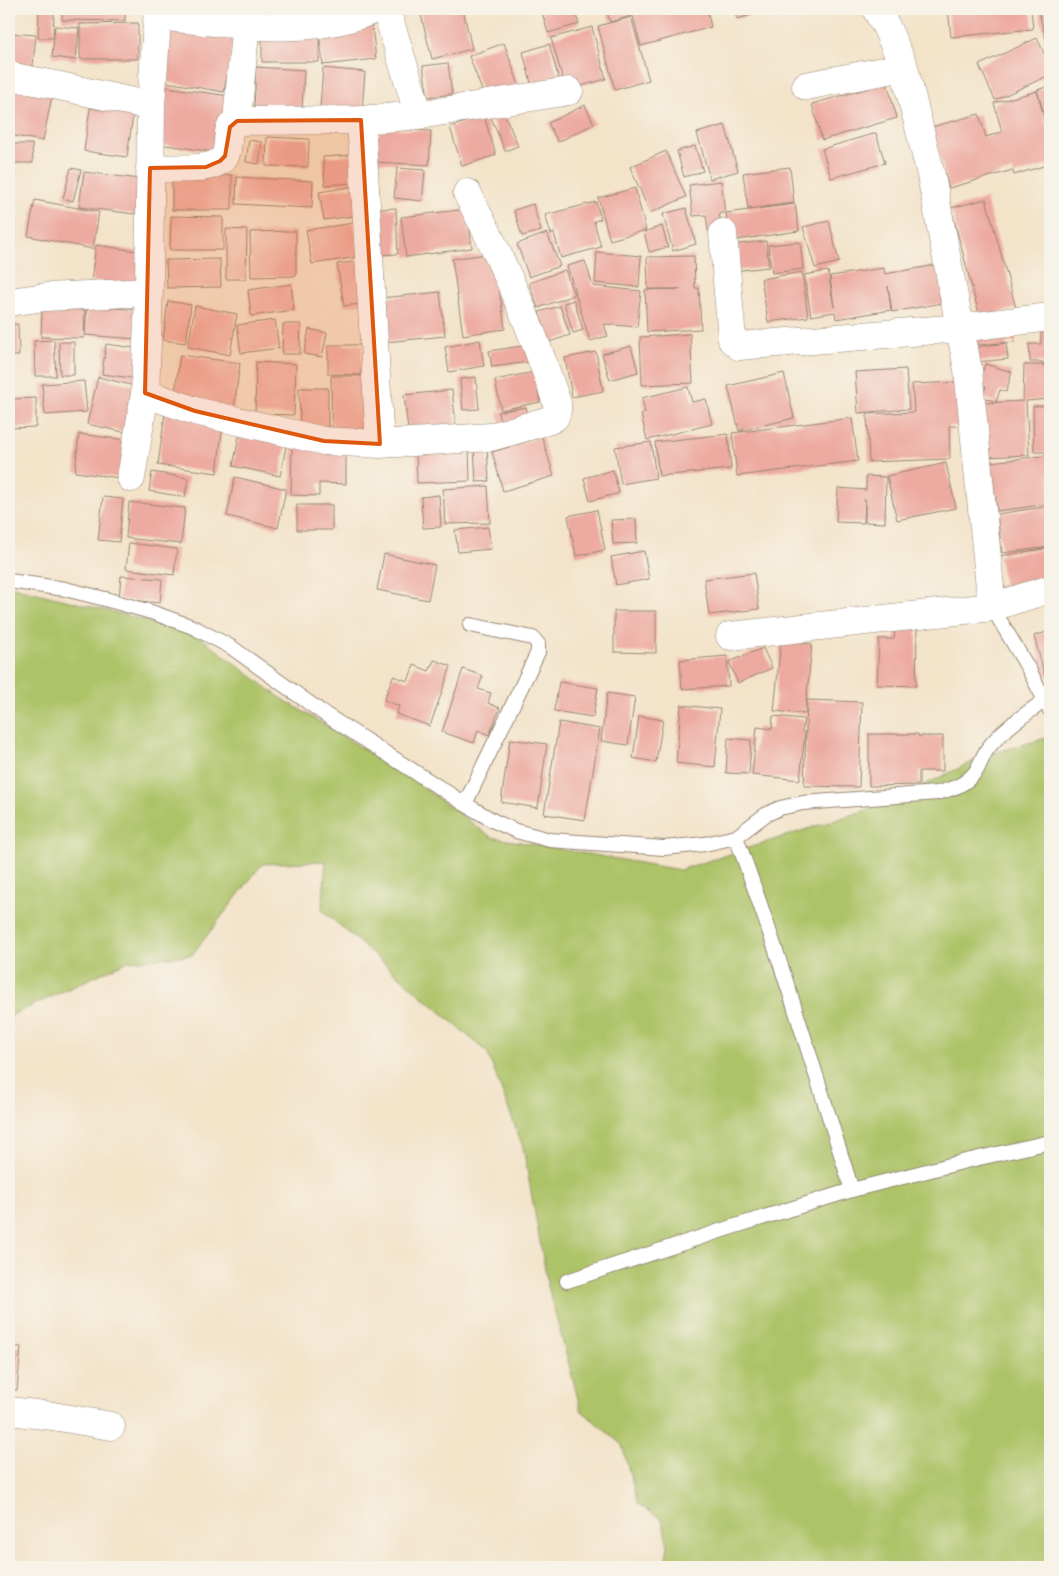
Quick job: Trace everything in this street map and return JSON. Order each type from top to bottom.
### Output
[{"type":"street","points":[[131,478],[145,393],[149,292],[151,106],[158,12],[247,17],[279,27],[321,24],[361,15],[375,9]]},
{"type":"street","points":[[386,9],[419,115]]},
{"type":"street","points":[[876,9],[886,26],[904,67],[931,175],[968,370],[992,607]]},
{"type":"street","points":[[237,122],[247,17]]},
{"type":"street","points":[[806,86],[904,67]]},
{"type":"street","points":[[9,76],[151,106]]},
{"type":"street","points":[[150,168],[206,167],[220,161],[225,156],[230,127],[233,123],[237,122],[361,120],[419,115],[569,91]]},
{"type":"street","points":[[361,120],[380,444]]},
{"type":"street","points":[[145,393],[195,411],[324,441],[380,444],[491,437],[555,417],[557,403],[549,380],[506,271],[467,193]]},
{"type":"street","points":[[723,233],[732,340],[739,346],[960,328],[1050,317]]},
{"type":"street","points":[[9,302],[46,297],[149,292]]},
{"type":"street","points":[[730,636],[992,607],[1050,589]]},
{"type":"street","points":[[9,1411],[54,1416],[111,1426]]},
{"type":"lane","points":[[9,581],[65,589],[105,599],[152,612],[193,627],[231,646],[323,713],[465,804],[516,831],[550,840],[664,848],[705,844],[736,837],[765,815],[780,808],[804,803],[937,793],[952,790],[966,782],[975,772],[989,748],[1013,724],[1048,705],[992,607]]},
{"type":"lane","points":[[465,804],[538,652],[538,644],[533,638],[470,625]]},
{"type":"lane","points":[[736,837],[810,1052],[852,1190]]},
{"type":"lane","points":[[567,1281],[852,1190],[1050,1142]]},
{"type":"highlighted area","points":[[361,120],[380,444],[324,441],[195,411],[145,393],[150,168],[206,167],[220,161],[225,156],[230,127],[237,121]]},
{"type":"green space","points":[[9,586],[193,632],[278,696],[409,777],[491,837],[680,870],[885,804],[984,756],[1050,737],[1050,1567],[664,1567],[668,1546],[662,1519],[638,1504],[622,1445],[581,1410],[548,1286],[523,1147],[487,1052],[322,910],[326,861],[262,864],[192,955],[128,961],[12,1015],[9,1022]]},
{"type":"building","points":[[39,9],[54,9],[53,38],[38,38]]},
{"type":"building","points":[[62,9],[125,9],[125,21],[62,20]]},
{"type":"building","points":[[287,9],[332,9],[288,21]]},
{"type":"building","points":[[463,9],[472,49],[432,59],[420,11]]},
{"type":"building","points":[[541,9],[574,9],[579,24],[548,33]]},
{"type":"building","points":[[606,9],[629,9],[631,16],[610,22]]},
{"type":"building","points":[[647,9],[707,9],[711,27],[641,46],[632,13]]},
{"type":"building","points":[[734,9],[773,9],[737,19]]},
{"type":"building","points":[[948,9],[1031,9],[1033,29],[951,37]]},
{"type":"building","points":[[1050,10],[1050,46],[1048,47],[1039,13]]},
{"type":"building","points":[[631,17],[649,80],[615,90],[598,26]]},
{"type":"building","points":[[171,19],[235,30],[224,92],[161,81]]},
{"type":"building","points":[[138,23],[138,59],[80,59],[80,24]]},
{"type":"building","points":[[55,26],[79,28],[76,60],[52,57]]},
{"type":"building","points":[[372,26],[376,59],[323,65],[319,32]]},
{"type":"building","points":[[592,27],[606,79],[566,90],[551,38]]},
{"type":"building","points":[[262,31],[319,31],[319,62],[262,62]]},
{"type":"building","points":[[9,33],[36,35],[32,75],[9,73]]},
{"type":"building","points":[[1037,38],[1050,66],[1050,75],[995,100],[979,65]]},
{"type":"building","points":[[504,43],[520,88],[486,101],[469,56]]},
{"type":"building","points":[[549,44],[561,87],[534,95],[523,52]]},
{"type":"building","points":[[448,63],[452,94],[428,97],[423,66]]},
{"type":"building","points":[[256,67],[304,70],[302,111],[254,109]]},
{"type":"building","points":[[323,68],[365,72],[362,111],[320,107]]},
{"type":"building","points":[[887,83],[897,118],[822,140],[812,104]]},
{"type":"building","points":[[160,86],[229,96],[221,153],[152,143]]},
{"type":"building","points":[[1050,86],[1050,134],[1037,90]]},
{"type":"building","points":[[9,87],[52,95],[43,141],[9,135]]},
{"type":"building","points":[[1037,91],[1050,140],[1050,164],[1014,175],[1013,170],[949,188],[932,127],[979,114],[986,137],[1002,132],[994,103]]},
{"type":"building","points":[[585,105],[594,124],[558,142],[548,123]]},
{"type":"building","points":[[90,108],[133,115],[127,157],[84,151]]},
{"type":"building","points":[[503,110],[518,146],[505,151],[490,115]]},
{"type":"building","points":[[484,116],[496,155],[462,166],[450,127]]},
{"type":"building","points":[[725,125],[738,171],[710,179],[697,133]]},
{"type":"building","points":[[376,128],[431,131],[429,165],[374,162]]},
{"type":"building","points":[[876,133],[885,163],[831,178],[822,149]]},
{"type":"building","points":[[267,137],[309,139],[308,167],[266,166]]},
{"type":"building","points":[[249,140],[262,142],[259,164],[246,162]]},
{"type":"building","points":[[9,144],[32,144],[33,163],[9,163]]},
{"type":"building","points":[[695,146],[703,171],[684,177],[677,151]]},
{"type":"building","points":[[666,151],[686,197],[650,213],[630,167]]},
{"type":"building","points":[[354,155],[356,183],[325,185],[323,157]]},
{"type":"building","points":[[790,167],[794,203],[748,209],[743,173]]},
{"type":"building","points":[[71,168],[81,170],[73,201],[63,198]]},
{"type":"building","points":[[397,168],[425,170],[422,201],[394,198]]},
{"type":"building","points":[[84,172],[140,179],[135,214],[79,207]]},
{"type":"building","points":[[172,175],[232,175],[232,210],[172,210]]},
{"type":"building","points":[[237,177],[313,181],[312,208],[236,204]]},
{"type":"building","points":[[721,181],[725,213],[719,213],[722,230],[708,231],[706,215],[693,216],[689,185]]},
{"type":"building","points":[[356,186],[360,215],[324,220],[319,192]]},
{"type":"building","points":[[635,188],[646,230],[610,240],[598,198]]},
{"type":"building","points":[[986,199],[1016,308],[980,318],[951,208]]},
{"type":"building","points":[[35,200],[99,212],[93,249],[28,236]]},
{"type":"building","points":[[596,202],[601,219],[594,221],[601,247],[561,258],[554,233],[551,234],[545,215]]},
{"type":"building","points":[[533,204],[541,231],[522,236],[514,210]]},
{"type":"building","points":[[795,204],[799,231],[730,241],[726,213]]},
{"type":"building","points":[[396,208],[398,254],[377,255],[374,209]]},
{"type":"building","points":[[686,208],[696,244],[673,251],[663,214]]},
{"type":"building","points":[[467,209],[472,248],[406,257],[401,217]]},
{"type":"building","points":[[171,216],[223,217],[223,250],[170,250]]},
{"type":"building","points":[[829,221],[839,262],[815,268],[803,227]]},
{"type":"building","points":[[354,223],[359,257],[312,264],[306,230]]},
{"type":"building","points":[[662,226],[668,247],[649,252],[644,232]]},
{"type":"building","points":[[226,229],[247,230],[246,279],[226,279]]},
{"type":"building","points":[[296,231],[296,276],[251,277],[250,232]]},
{"type":"building","points":[[547,233],[560,266],[529,277],[517,244]]},
{"type":"building","points":[[766,241],[769,267],[732,271],[729,245]]},
{"type":"building","points":[[800,242],[803,269],[772,273],[768,245]]},
{"type":"building","points":[[96,245],[144,252],[140,288],[91,281]]},
{"type":"building","points":[[597,252],[641,256],[639,287],[595,283]]},
{"type":"building","points":[[494,253],[505,329],[463,335],[452,259]]},
{"type":"building","points":[[694,256],[695,288],[699,288],[701,329],[647,332],[645,290],[681,289],[648,289],[647,257]]},
{"type":"building","points":[[220,259],[221,287],[167,288],[166,260]]},
{"type":"building","points":[[361,261],[367,303],[344,306],[337,264]]},
{"type":"building","points":[[585,261],[593,286],[641,291],[637,327],[604,324],[608,336],[590,341],[567,266]]},
{"type":"building","points":[[942,264],[949,302],[892,312],[888,286],[891,310],[836,319],[835,312],[811,316],[804,275],[828,271],[834,307],[830,276],[884,268],[885,274]]},
{"type":"building","points":[[565,270],[574,295],[538,308],[529,283]]},
{"type":"building","points":[[802,272],[808,317],[768,322],[761,279]]},
{"type":"building","points":[[291,284],[294,310],[251,316],[248,290]]},
{"type":"building","points":[[440,292],[445,336],[386,342],[381,298]]},
{"type":"building","points":[[574,300],[583,330],[573,333],[564,303]]},
{"type":"building","points":[[168,301],[191,305],[186,343],[163,340]]},
{"type":"building","points":[[87,306],[140,310],[137,339],[85,335]]},
{"type":"building","points":[[195,306],[237,314],[230,355],[188,347]]},
{"type":"building","points":[[560,306],[570,335],[549,342],[539,312]]},
{"type":"building","points":[[42,309],[85,310],[84,338],[41,337]]},
{"type":"building","points":[[1050,319],[1050,364],[1030,362],[1029,344],[1041,344],[1041,320]]},
{"type":"building","points":[[275,320],[279,348],[241,353],[237,325]]},
{"type":"building","points":[[18,324],[19,356],[9,356],[9,325]]},
{"type":"building","points":[[283,324],[301,324],[300,354],[282,354]]},
{"type":"building","points":[[1014,324],[1015,342],[977,345],[975,328]]},
{"type":"building","points":[[309,329],[327,333],[322,357],[304,354]]},
{"type":"building","points":[[690,334],[693,383],[642,385],[640,337]]},
{"type":"building","points":[[54,340],[56,376],[35,376],[34,341]]},
{"type":"building","points":[[480,340],[484,366],[449,372],[445,347]]},
{"type":"building","points":[[59,342],[74,342],[74,375],[60,375]]},
{"type":"building","points":[[1006,343],[1008,359],[977,362],[976,347]]},
{"type":"building","points":[[106,344],[142,349],[139,379],[102,374]]},
{"type":"building","points":[[328,345],[362,345],[361,375],[328,374]]},
{"type":"building","points":[[528,345],[530,362],[492,367],[489,351]]},
{"type":"building","points":[[631,346],[638,372],[610,380],[602,354]]},
{"type":"building","points":[[596,352],[603,391],[572,397],[565,358]]},
{"type":"building","points":[[180,355],[240,363],[234,409],[174,401]]},
{"type":"building","points":[[256,362],[296,364],[294,415],[255,414]]},
{"type":"building","points":[[985,364],[1012,372],[1006,392],[1000,390],[996,402],[982,397],[986,386],[979,383]]},
{"type":"building","points":[[1024,365],[1045,365],[1045,367],[1050,367],[1050,399],[1026,401],[1029,455],[987,457],[984,403],[1023,401]]},
{"type":"building","points":[[906,369],[909,409],[858,413],[855,372]]},
{"type":"building","points":[[534,372],[540,402],[501,410],[495,380]]},
{"type":"building","points":[[784,373],[794,418],[739,431],[728,386]]},
{"type":"building","points":[[331,376],[373,376],[374,435],[332,435]]},
{"type":"building","points":[[98,377],[139,387],[128,433],[87,424]]},
{"type":"building","points":[[476,377],[479,409],[463,410],[460,379]]},
{"type":"building","points":[[84,381],[87,412],[45,415],[42,384]]},
{"type":"building","points":[[959,382],[961,426],[949,426],[950,459],[869,462],[867,414],[914,412],[912,384]]},
{"type":"building","points":[[688,387],[692,402],[706,399],[712,424],[647,440],[641,414],[645,413],[642,398]]},
{"type":"building","points":[[299,388],[328,388],[328,427],[300,427]]},
{"type":"building","points":[[452,390],[457,434],[409,439],[404,395]]},
{"type":"building","points":[[36,398],[36,427],[9,428],[9,399]]},
{"type":"building","points":[[1033,406],[1050,406],[1050,452],[1034,452]]},
{"type":"building","points":[[526,407],[529,422],[501,428],[498,412]]},
{"type":"building","points":[[165,413],[223,421],[217,473],[158,465]]},
{"type":"building","points":[[852,418],[858,461],[737,476],[732,433]]},
{"type":"building","points":[[241,427],[288,437],[280,476],[233,466]]},
{"type":"building","points":[[79,434],[126,440],[120,478],[75,472]]},
{"type":"building","points":[[728,434],[731,469],[659,476],[655,442]]},
{"type":"building","points":[[542,437],[554,476],[503,491],[492,452]]},
{"type":"building","points":[[651,442],[656,478],[621,484],[615,447]]},
{"type":"building","points":[[292,446],[346,447],[346,484],[319,483],[319,496],[291,495]]},
{"type":"building","points":[[487,447],[489,481],[476,482],[474,448]]},
{"type":"building","points":[[469,448],[470,481],[417,483],[416,450]]},
{"type":"building","points":[[1050,455],[1050,504],[997,511],[991,462]]},
{"type":"building","points":[[946,463],[956,508],[897,520],[887,476]]},
{"type":"building","points":[[613,470],[619,493],[590,501],[584,478]]},
{"type":"building","points":[[152,472],[188,478],[185,497],[149,491]]},
{"type":"building","points":[[866,476],[886,477],[885,523],[865,522],[865,499],[864,523],[836,522],[838,488],[866,490]]},
{"type":"building","points":[[235,477],[286,489],[278,528],[227,516]]},
{"type":"building","points":[[488,486],[490,523],[445,524],[443,489]]},
{"type":"building","points":[[439,495],[441,527],[423,528],[421,497]]},
{"type":"building","points":[[103,497],[123,499],[119,542],[98,540]]},
{"type":"building","points":[[129,502],[185,508],[181,544],[126,538]]},
{"type":"building","points":[[297,505],[332,505],[332,530],[297,530]]},
{"type":"building","points":[[1050,506],[1050,547],[1002,553],[997,514]]},
{"type":"building","points":[[597,510],[605,550],[576,556],[568,516]]},
{"type":"building","points":[[636,519],[637,543],[613,544],[611,520]]},
{"type":"building","points":[[488,527],[491,549],[458,552],[455,530]]},
{"type":"building","points":[[129,543],[177,549],[174,575],[126,569]]},
{"type":"building","points":[[1050,548],[1050,584],[1005,591],[999,556]]},
{"type":"building","points":[[644,551],[649,579],[616,585],[611,557]]},
{"type":"building","points":[[384,554],[435,565],[428,600],[377,590]]},
{"type":"building","points":[[754,573],[759,609],[709,615],[704,579]]},
{"type":"building","points":[[121,576],[162,579],[160,603],[119,599]]},
{"type":"building","points":[[614,611],[656,611],[656,653],[614,652]]},
{"type":"building","points":[[895,629],[917,629],[916,686],[877,685],[879,639],[894,639]]},
{"type":"building","points":[[1050,631],[1050,675],[1045,676],[1034,636]]},
{"type":"building","points":[[781,640],[812,644],[805,714],[774,711]]},
{"type":"building","points":[[763,648],[772,668],[738,683],[729,662]]},
{"type":"building","points":[[727,656],[729,686],[682,689],[680,660]]},
{"type":"building","points":[[434,660],[451,666],[430,726],[396,714],[399,706],[384,700],[393,676],[408,681],[414,665],[429,671]]},
{"type":"building","points":[[463,669],[483,676],[478,689],[491,693],[488,703],[500,708],[489,735],[478,730],[474,743],[442,732]]},
{"type":"building","points":[[559,682],[598,688],[593,717],[554,711]]},
{"type":"building","points":[[607,693],[635,697],[628,745],[601,741]]},
{"type":"building","points":[[807,700],[862,702],[859,787],[804,786]]},
{"type":"building","points":[[681,705],[720,709],[715,767],[676,763]]},
{"type":"building","points":[[639,716],[663,720],[656,762],[633,758]]},
{"type":"building","points":[[773,716],[804,719],[802,732],[805,732],[800,780],[752,775],[757,727],[772,729]]},
{"type":"building","points":[[559,722],[600,729],[585,820],[544,814]]},
{"type":"building","points":[[869,734],[943,736],[943,771],[919,771],[919,785],[869,786]]},
{"type":"building","points":[[728,738],[751,740],[749,774],[726,773]]},
{"type":"building","points":[[510,739],[547,744],[538,808],[501,802]]},
{"type":"building","points":[[9,1346],[21,1347],[17,1390],[9,1389]]}]
